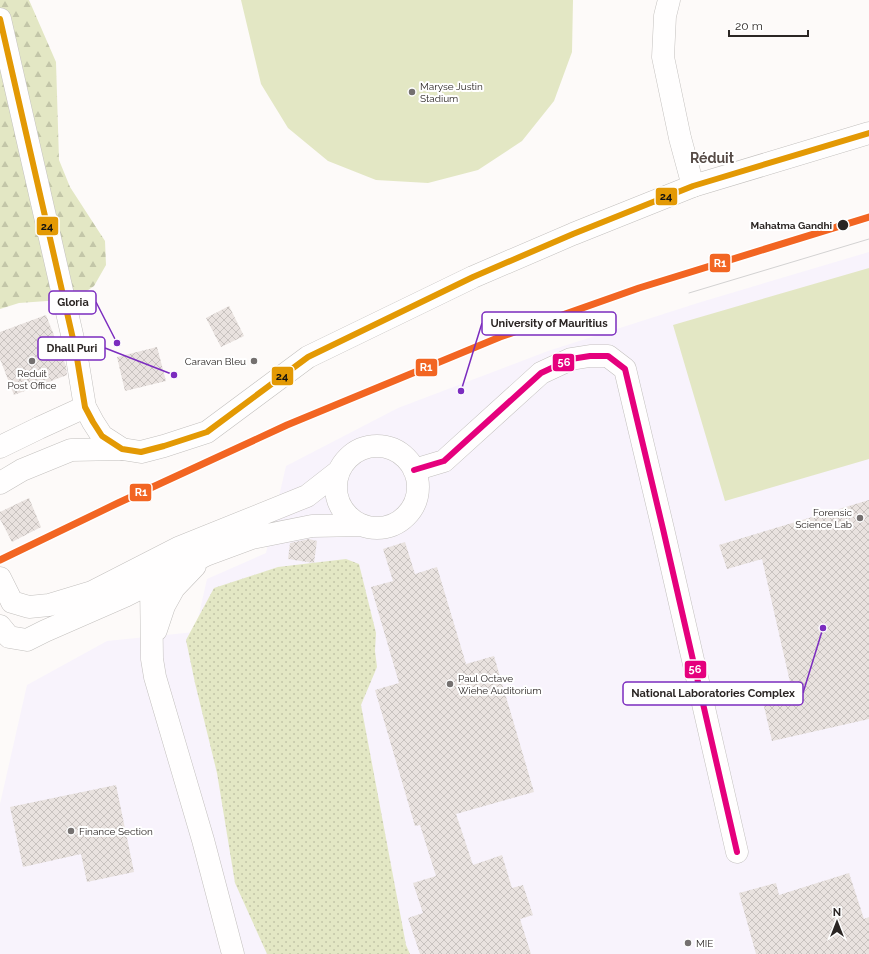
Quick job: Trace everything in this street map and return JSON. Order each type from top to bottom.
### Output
[{"type":"street","points":[[669,0],[665,16],[663,57],[680,138],[693,186]]},
{"type":"street","points":[[0,20],[76,352],[86,407],[92,422],[102,436],[122,449]]},
{"type":"street","points":[[0,483],[22,470],[71,450],[122,449],[141,452],[207,432],[308,357],[474,277],[573,234],[693,186],[869,133]]},
{"type":"street","points":[[414,470],[444,461],[541,373],[571,359],[590,356],[608,356],[624,369],[663,529],[737,852]]},
{"type":"street","points":[[0,447],[86,407]]},
{"type":"street","points":[[3,637],[27,640],[125,596],[206,555],[252,538],[312,526],[362,525],[381,528],[394,524],[405,516],[414,505],[418,492],[417,479],[412,466],[403,455],[391,449],[378,446],[364,448],[352,454],[342,464],[337,476],[336,489],[338,502],[345,513],[355,522],[362,525]]},
{"type":"street","points":[[0,578],[12,602],[29,606],[49,605],[92,592],[178,548],[307,496],[339,471]]},
{"type":"street","points":[[152,642],[164,606],[174,588],[206,555]]},
{"type":"street","points":[[151,583],[152,659],[155,677],[203,840],[233,954]]},
{"type":"shaded area","points":[[869,252],[869,954],[0,954],[0,804],[27,685],[107,641],[195,632],[207,579],[266,553],[286,466],[398,408],[548,351],[701,302]]},
{"type":"green space","points":[[0,0],[29,0],[56,62],[59,160],[70,187],[105,241],[106,265],[94,286],[75,299],[19,303],[0,309]]},
{"type":"green space","name":"Maryse Justin Stadium","points":[[241,0],[573,0],[572,52],[554,101],[522,141],[478,170],[428,183],[376,180],[328,161],[288,128],[261,84]]},
{"type":"green space","points":[[869,268],[869,459],[725,501],[673,325]]},
{"type":"green space","points":[[346,559],[359,564],[376,633],[375,651],[377,667],[361,705],[406,945],[410,954],[267,954],[235,883],[217,773],[186,640],[214,588],[278,567]]},
{"type":"building","points":[[229,306],[244,336],[221,347],[206,318]]},
{"type":"building","points":[[46,315],[66,366],[67,375],[14,395],[0,359],[0,332]]},
{"type":"building","points":[[157,347],[166,381],[125,391],[117,357]]},
{"type":"building","points":[[29,498],[41,527],[12,542],[0,519],[0,512]]},
{"type":"building","points":[[869,500],[869,719],[772,741],[760,689],[790,682],[762,559],[727,569],[719,545]]},
{"type":"building","points":[[309,539],[317,541],[314,563],[288,559],[290,543]]},
{"type":"building","name":"Paul Octave Wiehe Auditorium","points":[[405,542],[415,574],[437,567],[466,664],[494,656],[534,792],[456,814],[473,865],[502,855],[512,888],[523,885],[533,915],[520,919],[531,954],[420,954],[408,918],[423,913],[413,883],[436,876],[420,825],[415,826],[375,690],[399,683],[371,587],[393,581],[383,549]]},
{"type":"building","name":"Finance Section","points":[[116,785],[134,872],[87,882],[81,854],[23,867],[10,807]]},
{"type":"building","points":[[849,873],[864,919],[869,917],[869,954],[756,954],[739,893],[776,883],[779,895]]},
{"type":"tram line","points":[[825,231],[869,217]]},
{"type":"tram line","points":[[689,293],[869,239]]},
{"type":"transit line","name":"24","points":[[0,19],[76,352],[85,407],[102,436],[122,449],[141,452],[207,432],[308,357],[473,277],[573,234],[693,186],[869,133]]},
{"type":"transit line","name":"R1","points":[[0,560],[118,503],[287,425],[500,337],[639,288],[869,217]]},
{"type":"transit line","name":"56","points":[[414,470],[444,461],[541,373],[571,359],[590,356],[608,356],[625,369],[737,852]]},
{"type":"place","name":"Maryse Justin Stadium","points":[[412,92]]},
{"type":"place","name":"Mahatma Gandhi","points":[[843,225]]},
{"type":"place","name":"Gloria","points":[[117,343]]},
{"type":"place","name":"Reduit Post Office","points":[[32,361]]},
{"type":"place","name":"Caravan Bleu","points":[[254,361]]},
{"type":"place","name":"Dhall Puri","points":[[174,375]]},
{"type":"place","name":"University of Mauritius","points":[[461,391]]},
{"type":"place","name":"Forensic Science Lab","points":[[860,518]]},
{"type":"place","name":"National Laboratories Complex","points":[[823,628]]},
{"type":"place","name":"Paul Octave Wiehe Auditorium","points":[[450,684]]},
{"type":"place","name":"Finance Section","points":[[71,831]]},
{"type":"place","name":"MIE","points":[[688,943]]},
{"type":"district","name":"Réduit","points":[[712,158]]}]
